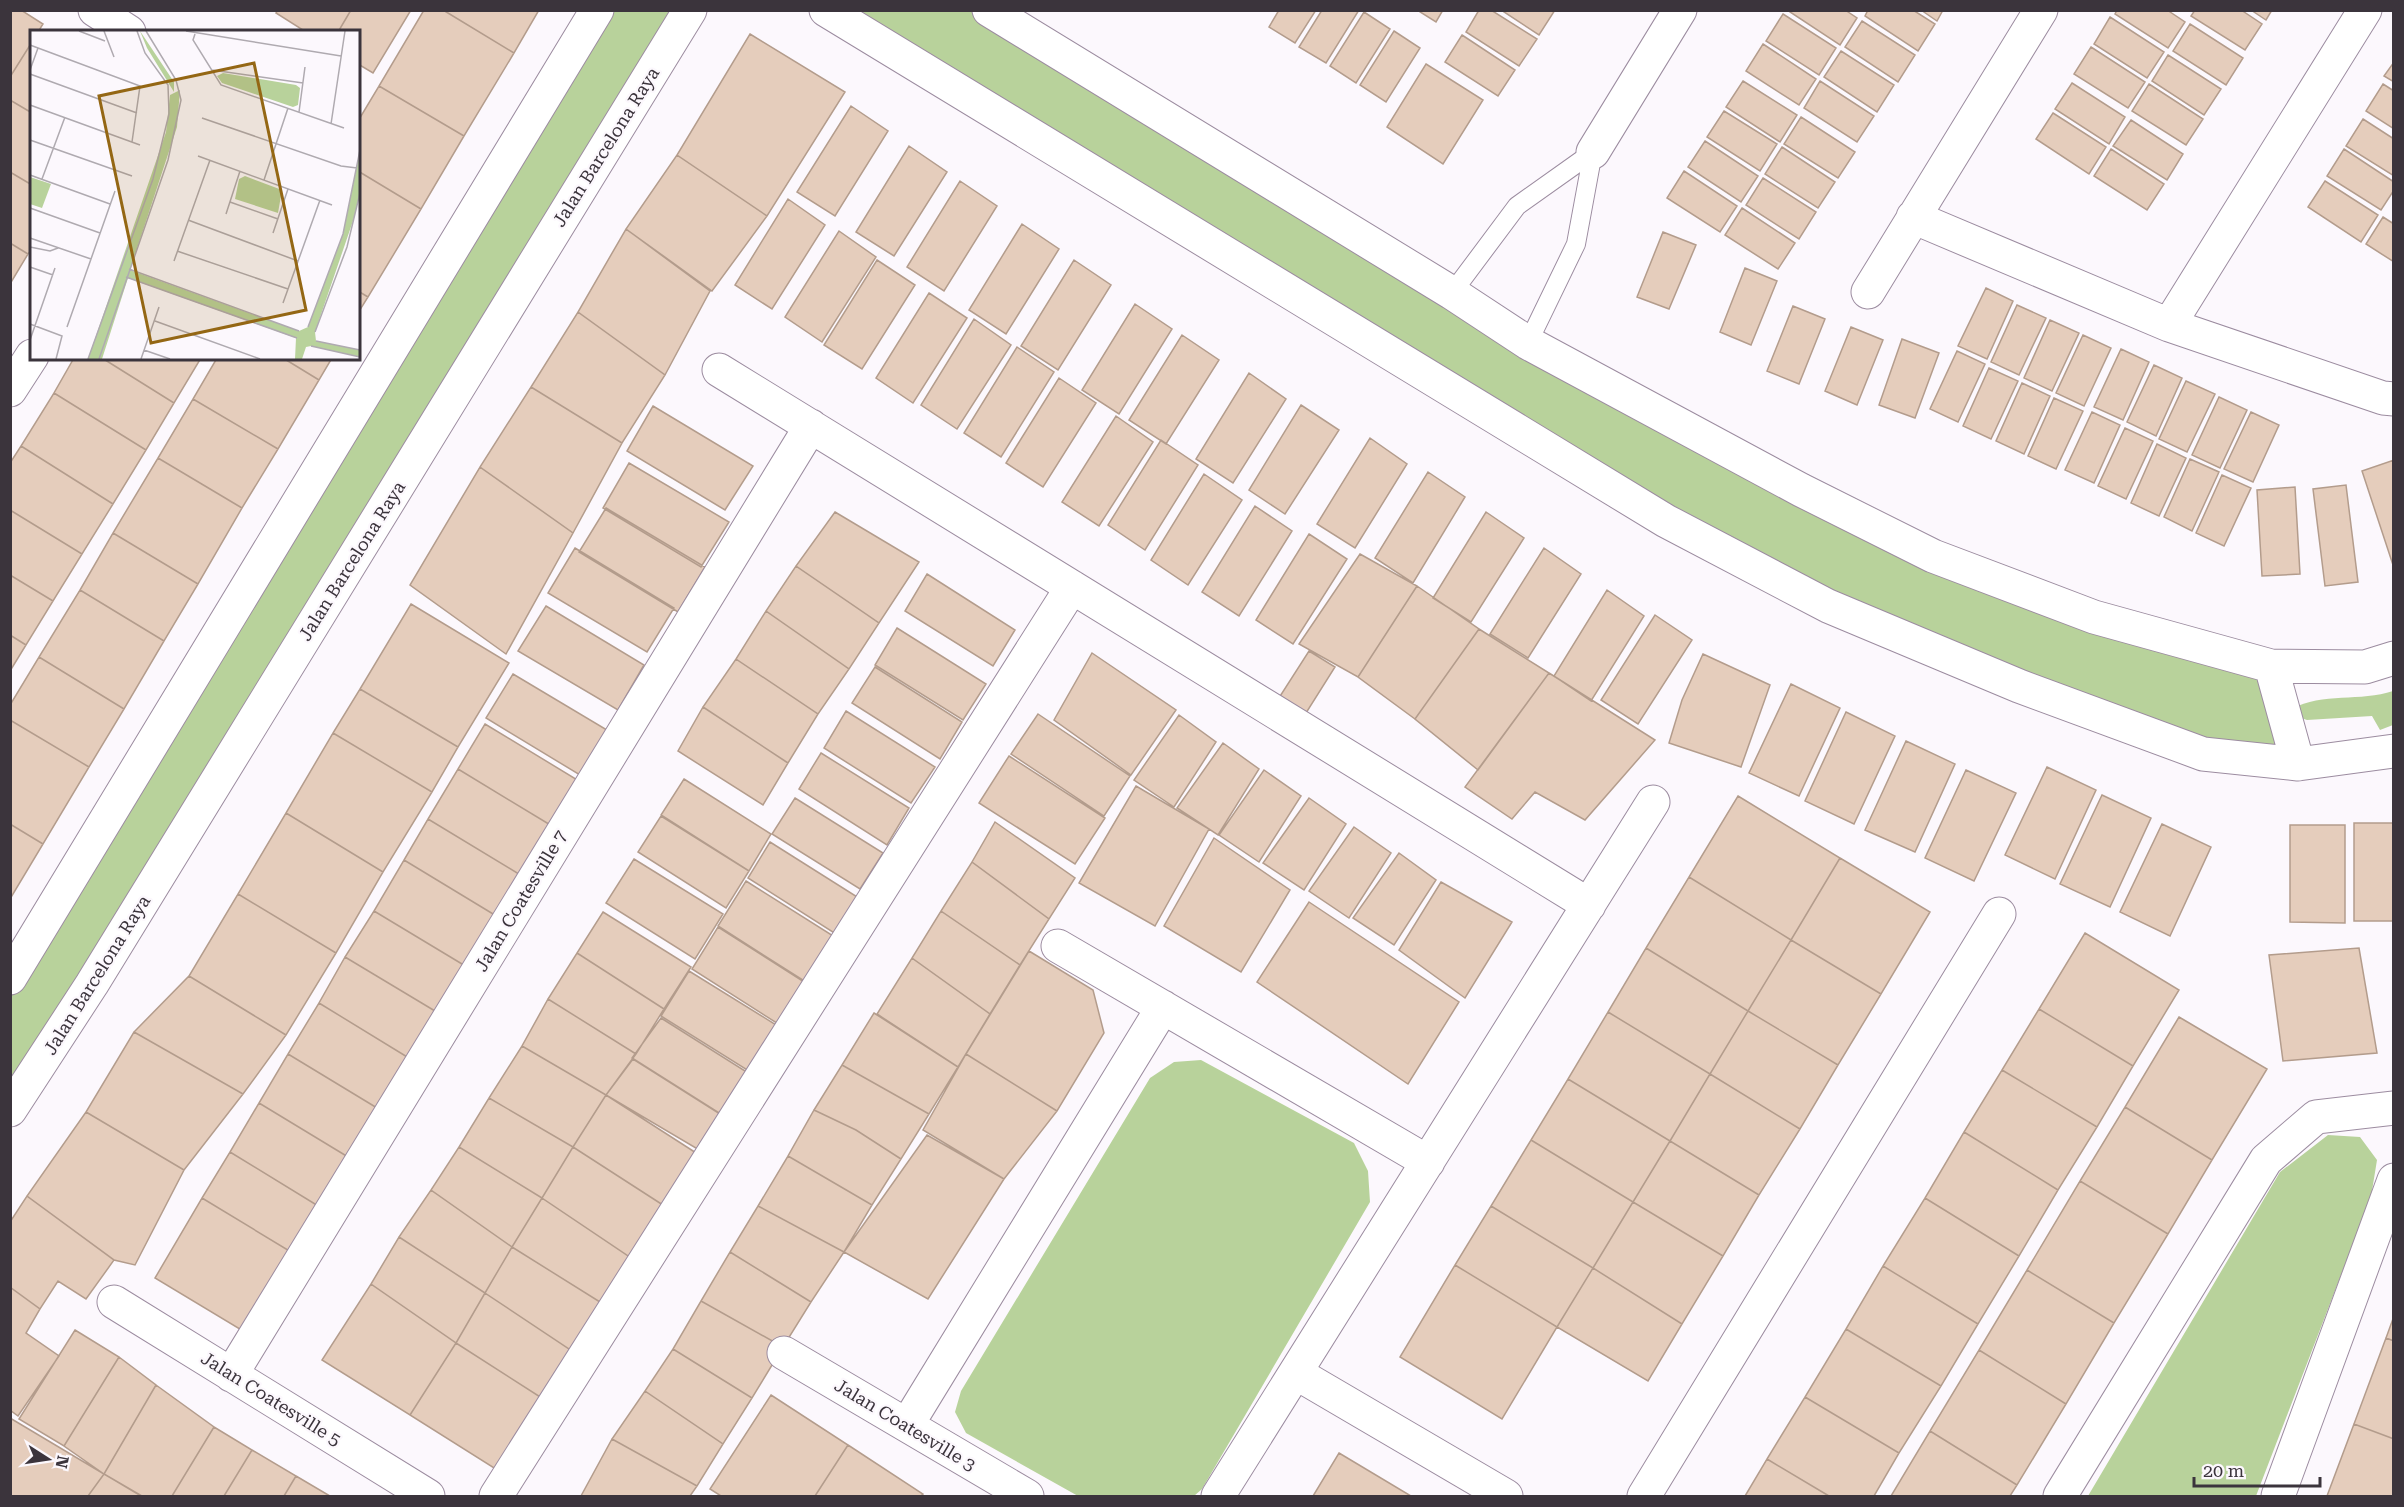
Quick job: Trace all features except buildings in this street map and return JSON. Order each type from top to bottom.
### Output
[{"type":"street","points":[[95,10],[126,30]]},
{"type":"street","points":[[10,978],[597,10]]},
{"type":"street","name":"Jalan Barcelona Raya","points":[[10,1110],[92,984],[690,10]]},
{"type":"street","points":[[826,10],[1666,521],[1828,606],[2019,686],[2203,754],[2298,764],[2394,751]]},
{"type":"street","points":[[989,10],[1452,293],[1528,343],[1801,490],[1933,556],[2094,617],[2271,666],[2365,667],[2394,658]]},
{"type":"street","points":[[1593,152],[1680,10]]},
{"type":"street","points":[[1868,292],[2041,10]]},
{"type":"street","points":[[2169,325],[2365,10]]},
{"type":"street","points":[[1913,217],[2169,325],[2383,398],[2394,399]]},
{"type":"street","points":[[10,390],[30,359]]},
{"type":"street","points":[[719,370],[1588,905]]},
{"type":"street","name":"Jalan Coatesville 7","points":[[231,1375],[811,426]]},
{"type":"street","points":[[496,1497],[1072,587]]},
{"type":"street","points":[[2271,666],[2298,764]]},
{"type":"street","points":[[1218,1497],[1653,802]]},
{"type":"street","points":[[1644,1497],[1999,914]]},
{"type":"street","points":[[1058,946],[1428,1162]]},
{"type":"street","points":[[907,1425],[1163,1008]]},
{"type":"street","points":[[2060,1497],[2266,1160],[2316,1117],[2394,1108]]},
{"type":"street","points":[[2278,1497],[2394,1180]]},
{"type":"street","name":"Jalan Coatesville 5","points":[[114,1302],[428,1497]]},
{"type":"street","name":"Jalan Coatesville 3","points":[[784,1353],[1027,1497]]},
{"type":"street","points":[[1296,1373],[1506,1497]]},
{"type":"lane","points":[[1452,293],[1518,206],[1593,152]]},
{"type":"lane","points":[[1528,343],[1576,244],[1593,152]]},
{"type":"green space","points":[[597,11],[689,11],[11,1099],[10,978]]},
{"type":"green space","points":[[826,11],[989,11],[1314,209],[1933,556],[2271,666],[2298,764],[2203,754],[1828,606]]},
{"type":"green space","points":[[2393,691],[2393,725],[2380,730],[2372,716],[2307,720],[2295,716],[2292,709],[2316,701]]},
{"type":"green space","points":[[1201,1060],[1354,1143],[1368,1171],[1370,1202],[1202,1489],[1194,1496],[1078,1496],[966,1433],[955,1412],[961,1391],[1150,1078],[1174,1062]]},
{"type":"green space","points":[[2328,1135],[2360,1137],[2377,1160],[2371,1197],[2256,1496],[2088,1496],[2280,1172]]}]
